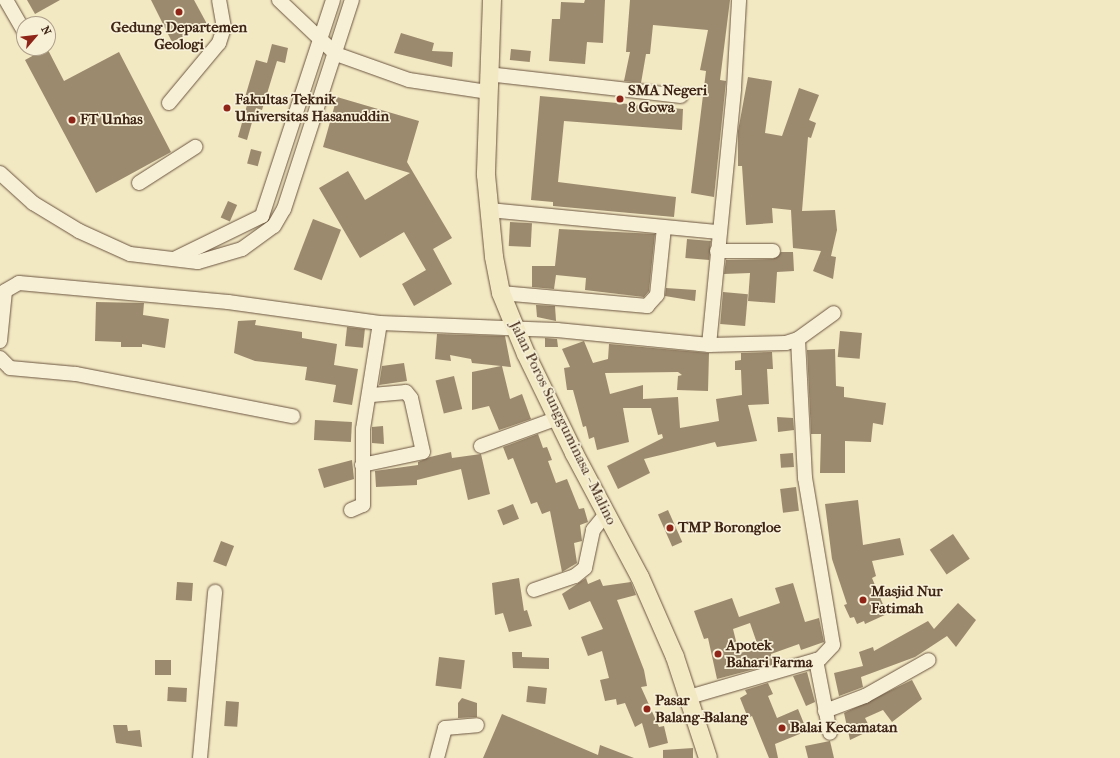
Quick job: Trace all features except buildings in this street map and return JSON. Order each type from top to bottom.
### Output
[{"type":"main road","name":"Jalan Poros Sungguminasa - Malino","points":[[492,0],[487,92],[489,210],[501,292],[516,330],[558,418],[640,577],[690,697],[708,758]]},
{"type":"street","points":[[6,0],[16,17]]},
{"type":"street","points":[[169,103],[219,42],[224,28],[219,0]]},
{"type":"street","points":[[279,0],[320,42],[336,54],[409,80],[487,92]]},
{"type":"street","points":[[174,259],[262,216],[334,0]]},
{"type":"street","points":[[0,173],[33,203],[79,231],[130,254],[198,262],[242,249],[274,226],[284,209],[336,54],[352,0]]},
{"type":"street","points":[[709,345],[718,232],[734,88],[739,0]]},
{"type":"street","points":[[488,74],[681,96]]},
{"type":"street","points":[[139,183],[195,148]]},
{"type":"street","points":[[489,210],[718,232]]},
{"type":"street","points":[[501,292],[647,306],[657,295],[664,227]]},
{"type":"street","points":[[717,251],[773,251]]},
{"type":"street","points":[[0,342],[5,291],[19,283],[228,302],[380,324],[516,330],[709,345],[772,345],[798,339],[834,313]]},
{"type":"street","points":[[351,510],[363,504],[362,465],[369,395],[380,324]]},
{"type":"street","points":[[690,697],[816,660],[831,651],[834,639],[804,478],[798,339]]},
{"type":"street","points":[[0,358],[10,368],[76,374],[293,416]]},
{"type":"street","points":[[362,465],[423,452],[411,398],[406,392],[369,395]]},
{"type":"street","points":[[482,446],[558,418]]},
{"type":"street","points":[[534,590],[575,576],[585,568],[593,530],[607,513]]},
{"type":"street","points":[[200,758],[215,592]]},
{"type":"street","points":[[816,660],[830,733]]},
{"type":"street","points":[[825,711],[865,696],[928,660]]},
{"type":"street","points":[[437,758],[445,728],[477,725]]},
{"type":"place","name":"Gedung Departemen Geologi","points":[[179,12]]},
{"type":"place","name":"SMA Negeri 8 Gowa","points":[[620,99]]},
{"type":"place","name":"Fakultas Teknik Universitas Hasanuddin","points":[[227,108]]},
{"type":"place","name":"FT Unhas","points":[[72,120]]},
{"type":"place","name":"TMP Borongloe","points":[[670,528]]},
{"type":"place","name":"Masjid Nur Fatimah","points":[[863,600]]},
{"type":"place","name":"Apotek Bahari Farma","points":[[718,654]]},
{"type":"place","name":"Pasar Balang-Balang","points":[[647,709]]},
{"type":"place","name":"Balai Kecamatan","points":[[782,728]]}]
